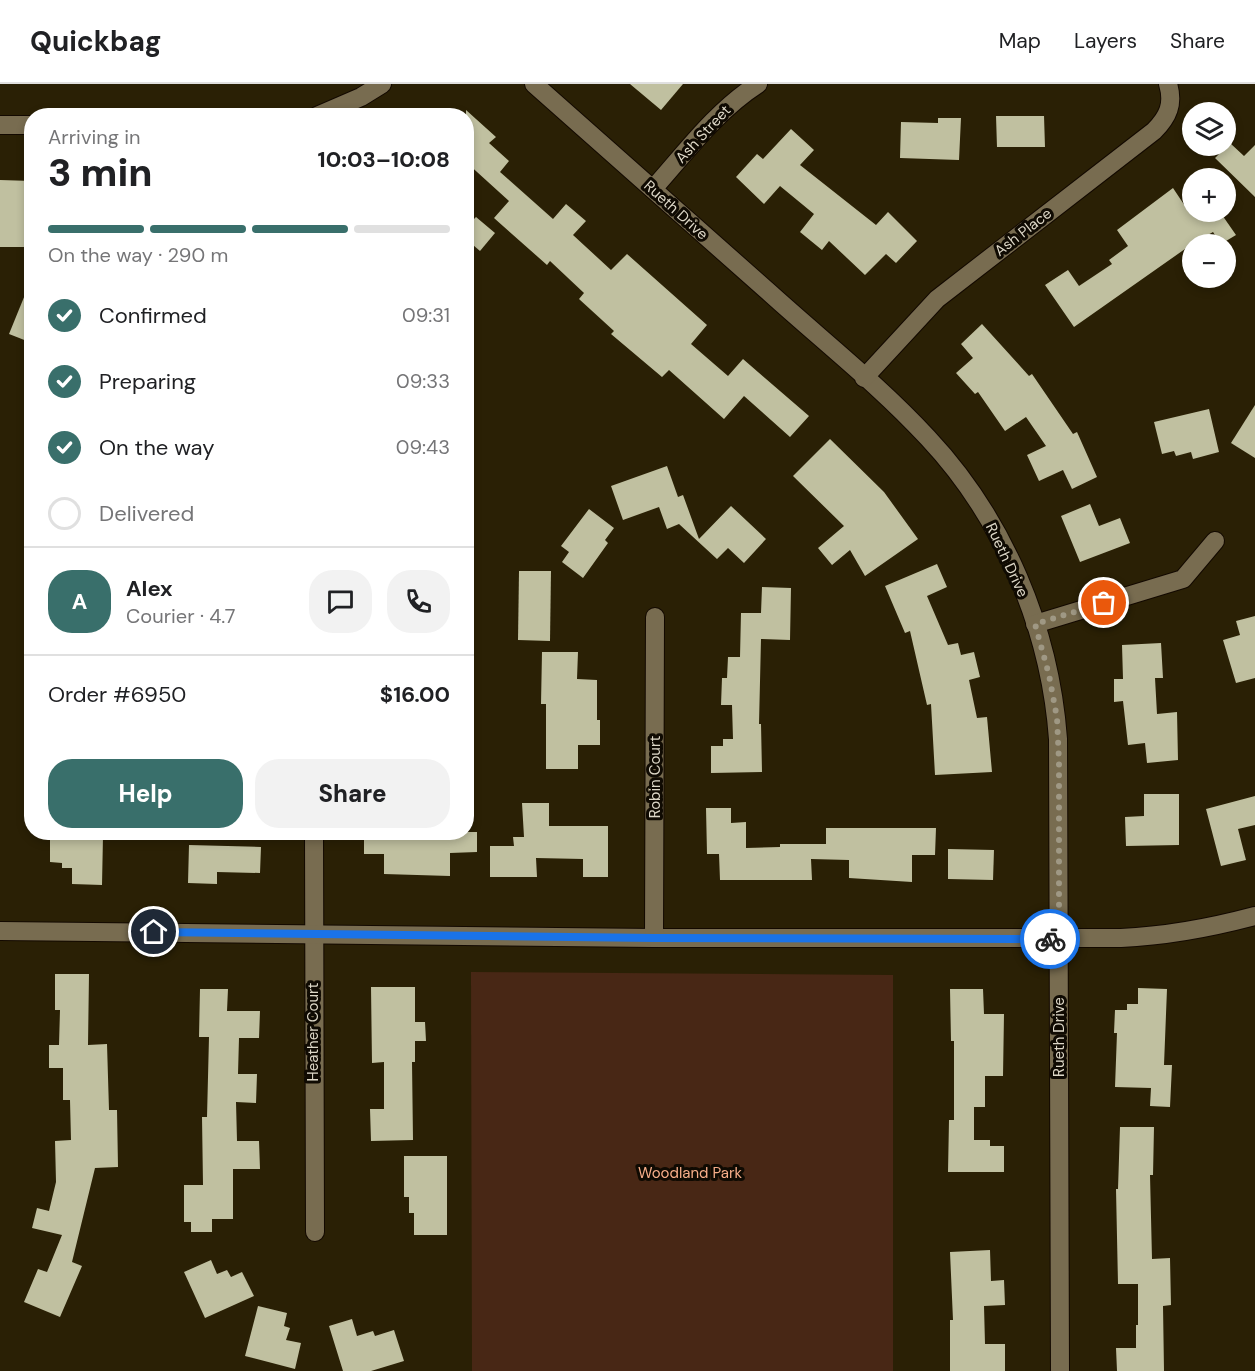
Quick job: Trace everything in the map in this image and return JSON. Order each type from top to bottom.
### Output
[{"type":"street","points":[[336,108],[361,97],[382,84]]},
{"type":"street","name":"Rueth Drive","points":[[534,84],[864,378],[929,439],[974,497],[1012,562],[1035,624],[1049,675],[1057,718],[1060,1371]]},
{"type":"street","name":"Ash Street","points":[[653,189],[720,114],[758,84]]},
{"type":"street","name":"Ash Place","points":[[864,378],[937,298],[1154,131],[1163,122],[1168,112],[1171,96],[1168,85]]},
{"type":"street","points":[[0,124],[24,125]]},
{"type":"street","points":[[1035,624],[1183,579],[1215,541]]},
{"type":"street","name":"Robin Court","points":[[654,938],[655,616]]},
{"type":"street","name":"Heather Court","points":[[314,840],[315,1232]]},
{"type":"street","points":[[0,931],[654,938],[1059,939],[1177,934],[1255,916]]},
{"type":"green space","name":"Woodland Park","points":[[471,972],[893,975],[893,1371],[472,1371]]},
{"type":"building","points":[[630,84],[683,84],[661,110]]},
{"type":"building","points":[[996,116],[1044,116],[1045,147],[997,147]]},
{"type":"building","points":[[474,117],[496,137],[489,143],[509,161],[500,172],[553,219],[566,204],[586,221],[573,235],[611,270],[627,254],[707,325],[691,344],[728,376],[743,359],[809,416],[790,437],[744,396],[724,419],[669,370],[662,377],[611,334],[614,331],[579,299],[584,293],[550,261],[547,265],[494,218],[509,201],[474,169]]},
{"type":"building","points":[[938,118],[961,118],[959,160],[900,158],[901,122],[938,123]]},
{"type":"building","points":[[791,129],[814,150],[800,165],[876,225],[888,212],[917,241],[896,263],[886,254],[865,275],[829,241],[822,250],[800,232],[814,214],[780,186],[764,204],[736,177],[757,154],[763,159]]},
{"type":"building","points":[[1255,145],[1255,197],[1236,178],[1236,168],[1225,168],[1215,158],[1217,156],[1236,156],[1236,149],[1244,156]]},
{"type":"building","points":[[0,180],[24,181],[24,247],[0,247]]},
{"type":"building","points":[[1173,188],[1182,202],[1182,222],[1227,222],[1235,234],[1214,234],[1213,232],[1182,234],[1182,251],[1074,327],[1045,285],[1068,270],[1079,286],[1112,264],[1109,260],[1128,246],[1117,230]]},
{"type":"building","points":[[476,217],[495,233],[480,251],[474,246],[474,219]]},
{"type":"building","points":[[24,297],[24,340],[9,334]]},
{"type":"building","points":[[982,324],[1029,376],[1032,374],[1073,434],[1077,432],[1097,477],[1072,489],[1063,470],[1039,481],[1027,455],[1046,446],[1026,417],[1005,431],[978,392],[975,394],[956,373],[973,358],[961,344]]},
{"type":"building","points":[[1255,405],[1255,458],[1231,443]]},
{"type":"building","points":[[1209,409],[1219,452],[1193,459],[1191,452],[1176,456],[1174,451],[1162,454],[1154,422]]},
{"type":"building","points":[[830,439],[884,492],[918,539],[865,576],[850,550],[832,565],[818,548],[844,526],[793,476]]},
{"type":"building","points":[[667,466],[678,497],[683,495],[699,539],[731,506],[766,539],[744,563],[728,548],[717,559],[679,524],[667,529],[659,507],[623,520],[611,486]]},
{"type":"building","points":[[1090,504],[1099,526],[1120,518],[1130,543],[1080,562],[1061,516]]},
{"type":"building","points":[[589,509],[614,528],[605,540],[608,543],[583,578],[562,562],[569,552],[561,546]]},
{"type":"building","points":[[937,564],[947,587],[927,596],[948,645],[958,643],[961,655],[974,652],[980,677],[969,680],[977,718],[987,717],[992,772],[935,775],[931,704],[927,705],[910,631],[905,633],[885,586]]},
{"type":"building","points":[[519,571],[551,571],[550,641],[518,640]]},
{"type":"building","points":[[762,587],[791,588],[790,640],[761,639],[759,724],[761,724],[762,772],[711,773],[711,746],[723,746],[723,739],[733,739],[732,705],[721,705],[722,678],[727,678],[728,657],[740,657],[741,613],[761,613]]},
{"type":"building","points":[[1255,616],[1255,678],[1236,683],[1223,640],[1240,635],[1236,621]]},
{"type":"building","points":[[1161,643],[1163,678],[1155,678],[1157,714],[1177,712],[1178,760],[1147,763],[1145,743],[1128,745],[1123,701],[1114,702],[1114,679],[1123,679],[1122,645]]},
{"type":"building","points":[[542,652],[578,652],[577,679],[597,680],[597,720],[600,720],[600,745],[578,745],[578,769],[546,769],[546,704],[541,704]]},
{"type":"building","points":[[1144,794],[1179,794],[1179,845],[1126,846],[1125,817],[1144,816]]},
{"type":"building","points":[[1255,796],[1255,825],[1238,829],[1246,860],[1221,866],[1206,809]]},
{"type":"building","points":[[522,803],[549,803],[549,826],[608,826],[608,877],[583,877],[583,859],[536,858],[537,877],[490,877],[490,846],[514,846],[513,837],[524,837]]},
{"type":"building","points":[[706,808],[731,808],[731,823],[746,822],[746,848],[780,847],[780,844],[826,844],[826,828],[936,828],[935,855],[912,855],[912,882],[849,878],[849,860],[811,859],[812,880],[720,880],[719,854],[707,854]]},
{"type":"building","points":[[474,832],[477,832],[477,852],[450,853],[450,876],[384,874],[384,854],[364,854],[364,840],[474,840]]},
{"type":"building","points":[[50,840],[103,840],[102,885],[72,884],[72,868],[62,868],[62,863],[50,862]]},
{"type":"building","points":[[189,845],[261,847],[260,873],[217,872],[217,884],[188,883]]},
{"type":"building","points":[[948,849],[994,850],[993,880],[948,879]]},
{"type":"building","points":[[55,974],[89,974],[88,1045],[107,1044],[109,1110],[117,1110],[118,1167],[95,1168],[72,1262],[82,1266],[60,1317],[24,1302],[38,1269],[47,1272],[62,1235],[32,1228],[37,1208],[49,1211],[56,1182],[55,1141],[71,1140],[70,1100],[63,1100],[63,1068],[49,1068],[49,1045],[59,1045],[60,1010],[55,1010]]},
{"type":"building","points":[[371,987],[415,987],[415,1022],[425,1022],[426,1041],[415,1041],[415,1062],[412,1062],[413,1140],[371,1141],[370,1109],[384,1109],[384,1062],[372,1063]]},
{"type":"building","points":[[1138,988],[1167,989],[1164,1065],[1172,1065],[1170,1107],[1150,1106],[1151,1088],[1115,1087],[1117,1033],[1114,1033],[1115,1010],[1127,1010],[1127,1004],[1138,1004]]},
{"type":"building","points":[[200,989],[228,989],[227,1011],[260,1011],[259,1038],[239,1038],[238,1074],[257,1074],[256,1103],[236,1102],[237,1141],[259,1141],[260,1169],[233,1169],[233,1219],[212,1219],[212,1232],[191,1232],[191,1222],[184,1222],[184,1185],[203,1185],[202,1117],[207,1117],[209,1037],[199,1037]]},
{"type":"building","points":[[950,989],[983,989],[984,1014],[1004,1014],[1003,1076],[985,1076],[985,1107],[974,1107],[974,1140],[990,1140],[990,1146],[1004,1146],[1004,1172],[948,1172],[949,1120],[954,1120],[954,1041],[951,1041]]},
{"type":"building","points":[[1120,1127],[1154,1127],[1153,1175],[1150,1175],[1152,1259],[1170,1258],[1171,1305],[1163,1306],[1164,1371],[1117,1371],[1116,1348],[1136,1348],[1136,1325],[1138,1325],[1138,1284],[1118,1284],[1116,1189],[1118,1189]]},
{"type":"building","points":[[404,1156],[447,1156],[447,1235],[414,1235],[414,1213],[409,1213],[409,1197],[404,1197]]},
{"type":"building","points":[[990,1250],[991,1281],[1004,1280],[1005,1305],[984,1306],[985,1344],[1005,1344],[1005,1371],[950,1371],[950,1320],[953,1320],[950,1252]]},
{"type":"building","points":[[211,1260],[217,1274],[227,1270],[231,1277],[242,1272],[254,1296],[205,1318],[184,1272]]},
{"type":"building","points":[[258,1306],[287,1313],[284,1326],[290,1328],[286,1340],[301,1343],[295,1369],[245,1356]]},
{"type":"building","points":[[352,1319],[357,1336],[373,1331],[375,1336],[394,1330],[404,1361],[371,1371],[343,1371],[329,1326]]},
{"type":"way so far","points":[[1050,939],[1059,939],[1057,718],[1049,675],[1035,624],[1104,603]]},
{"type":"route","points":[[154,932],[654,938],[1050,939]]}]
